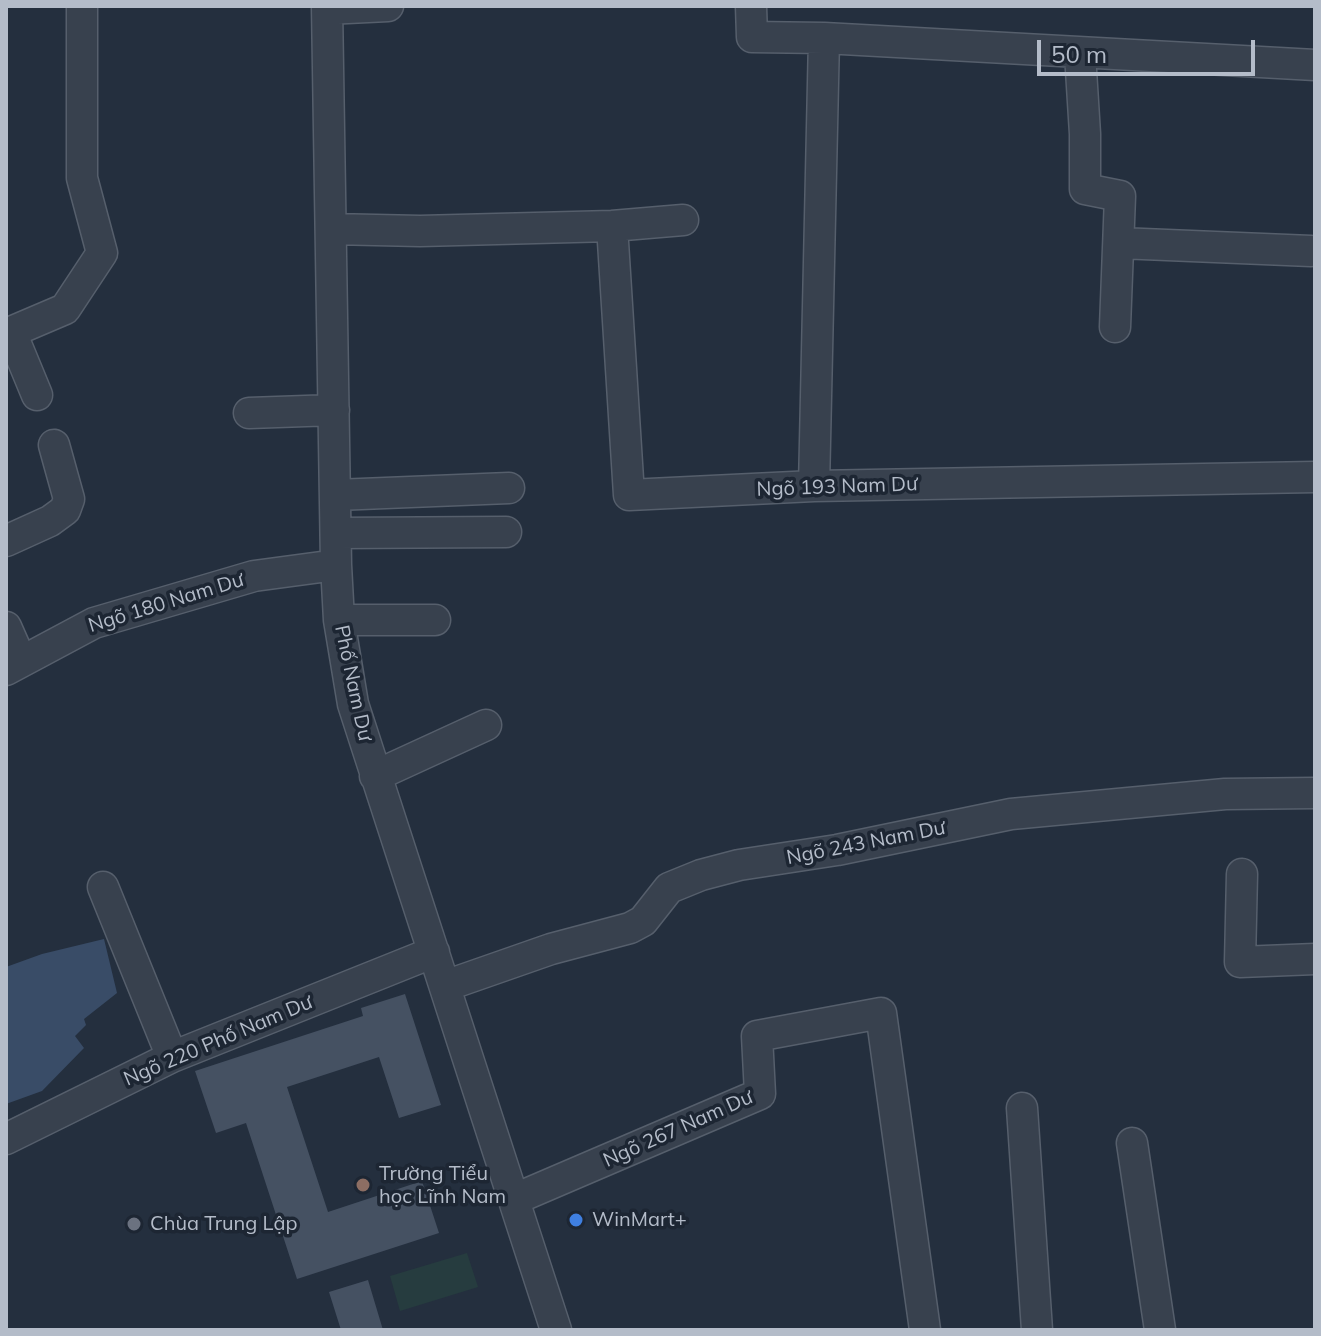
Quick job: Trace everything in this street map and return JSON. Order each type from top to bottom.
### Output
[{"type":"street","points":[[37,395],[11,332],[65,309],[102,253],[82,178],[82,6]]},
{"type":"street","points":[[327,8],[388,6]]},
{"type":"street","points":[[751,6],[752,37],[824,38],[1315,65]]},
{"type":"street","name":"Phố Nam Dư","points":[[327,8],[336,565],[339,620],[353,704],[556,1330]]},
{"type":"street","points":[[814,486],[824,38]]},
{"type":"street","points":[[1080,54],[1085,189],[1120,196],[1115,327]]},
{"type":"street","points":[[331,229],[420,231],[612,226],[683,220]]},
{"type":"street","name":"Ngõ 193 Nam Dư","points":[[612,226],[629,495],[814,486],[1315,477]]},
{"type":"street","points":[[1119,243],[1311,251]]},
{"type":"street","points":[[249,413],[334,410]]},
{"type":"street","points":[[6,541],[50,521],[65,510],[69,499],[54,445]]},
{"type":"street","points":[[336,495],[509,488]]},
{"type":"street","points":[[337,533],[506,532]]},
{"type":"street","name":"Ngõ 180 Nam Dư","points":[[13,665],[94,623],[254,576],[336,565]]},
{"type":"street","points":[[339,620],[435,620]]},
{"type":"street","points":[[6,627],[13,665]]},
{"type":"street","points":[[375,776],[486,725]]},
{"type":"street","name":"Ngõ 243 Nam Dư","points":[[445,986],[551,949],[630,928],[643,921],[669,888],[739,865],[837,850],[1011,814],[1225,794],[1315,793]]},
{"type":"street","points":[[1242,874],[1240,962],[1315,959]]},
{"type":"street","points":[[103,887],[172,1057]]},
{"type":"street","name":"Ngõ 220 Phố Nam Dư","points":[[6,1139],[172,1057],[434,952]]},
{"type":"street","name":"Ngõ 267 Nam Dư","points":[[515,1199],[760,1094],[757,1036],[881,1013],[925,1330]]},
{"type":"street","points":[[1022,1108],[1037,1330]]},
{"type":"street","points":[[1132,1143],[1160,1330]]},
{"type":"green space","points":[[467,1253],[478,1287],[400,1311],[390,1276]]},
{"type":"water","points":[[104,939],[117,993],[84,1019],[86,1025],[75,1036],[84,1048],[42,1091],[6,1104],[6,967],[42,954]]},
{"type":"building","points":[[405,994],[441,1105],[399,1118],[379,1057],[287,1087],[328,1212],[422,1181],[439,1233],[297,1279],[246,1123],[216,1133],[195,1071],[363,1016],[361,1008]]},
{"type":"building","points":[[368,1280],[383,1330],[341,1330],[329,1292]]},
{"type":"place","name":"Trường Tiểu học Lĩnh Nam","points":[[363,1185]]},
{"type":"place","name":"WinMart+","points":[[576,1220]]},
{"type":"place","name":"Chùa Trung Lập","points":[[134,1224]]}]
